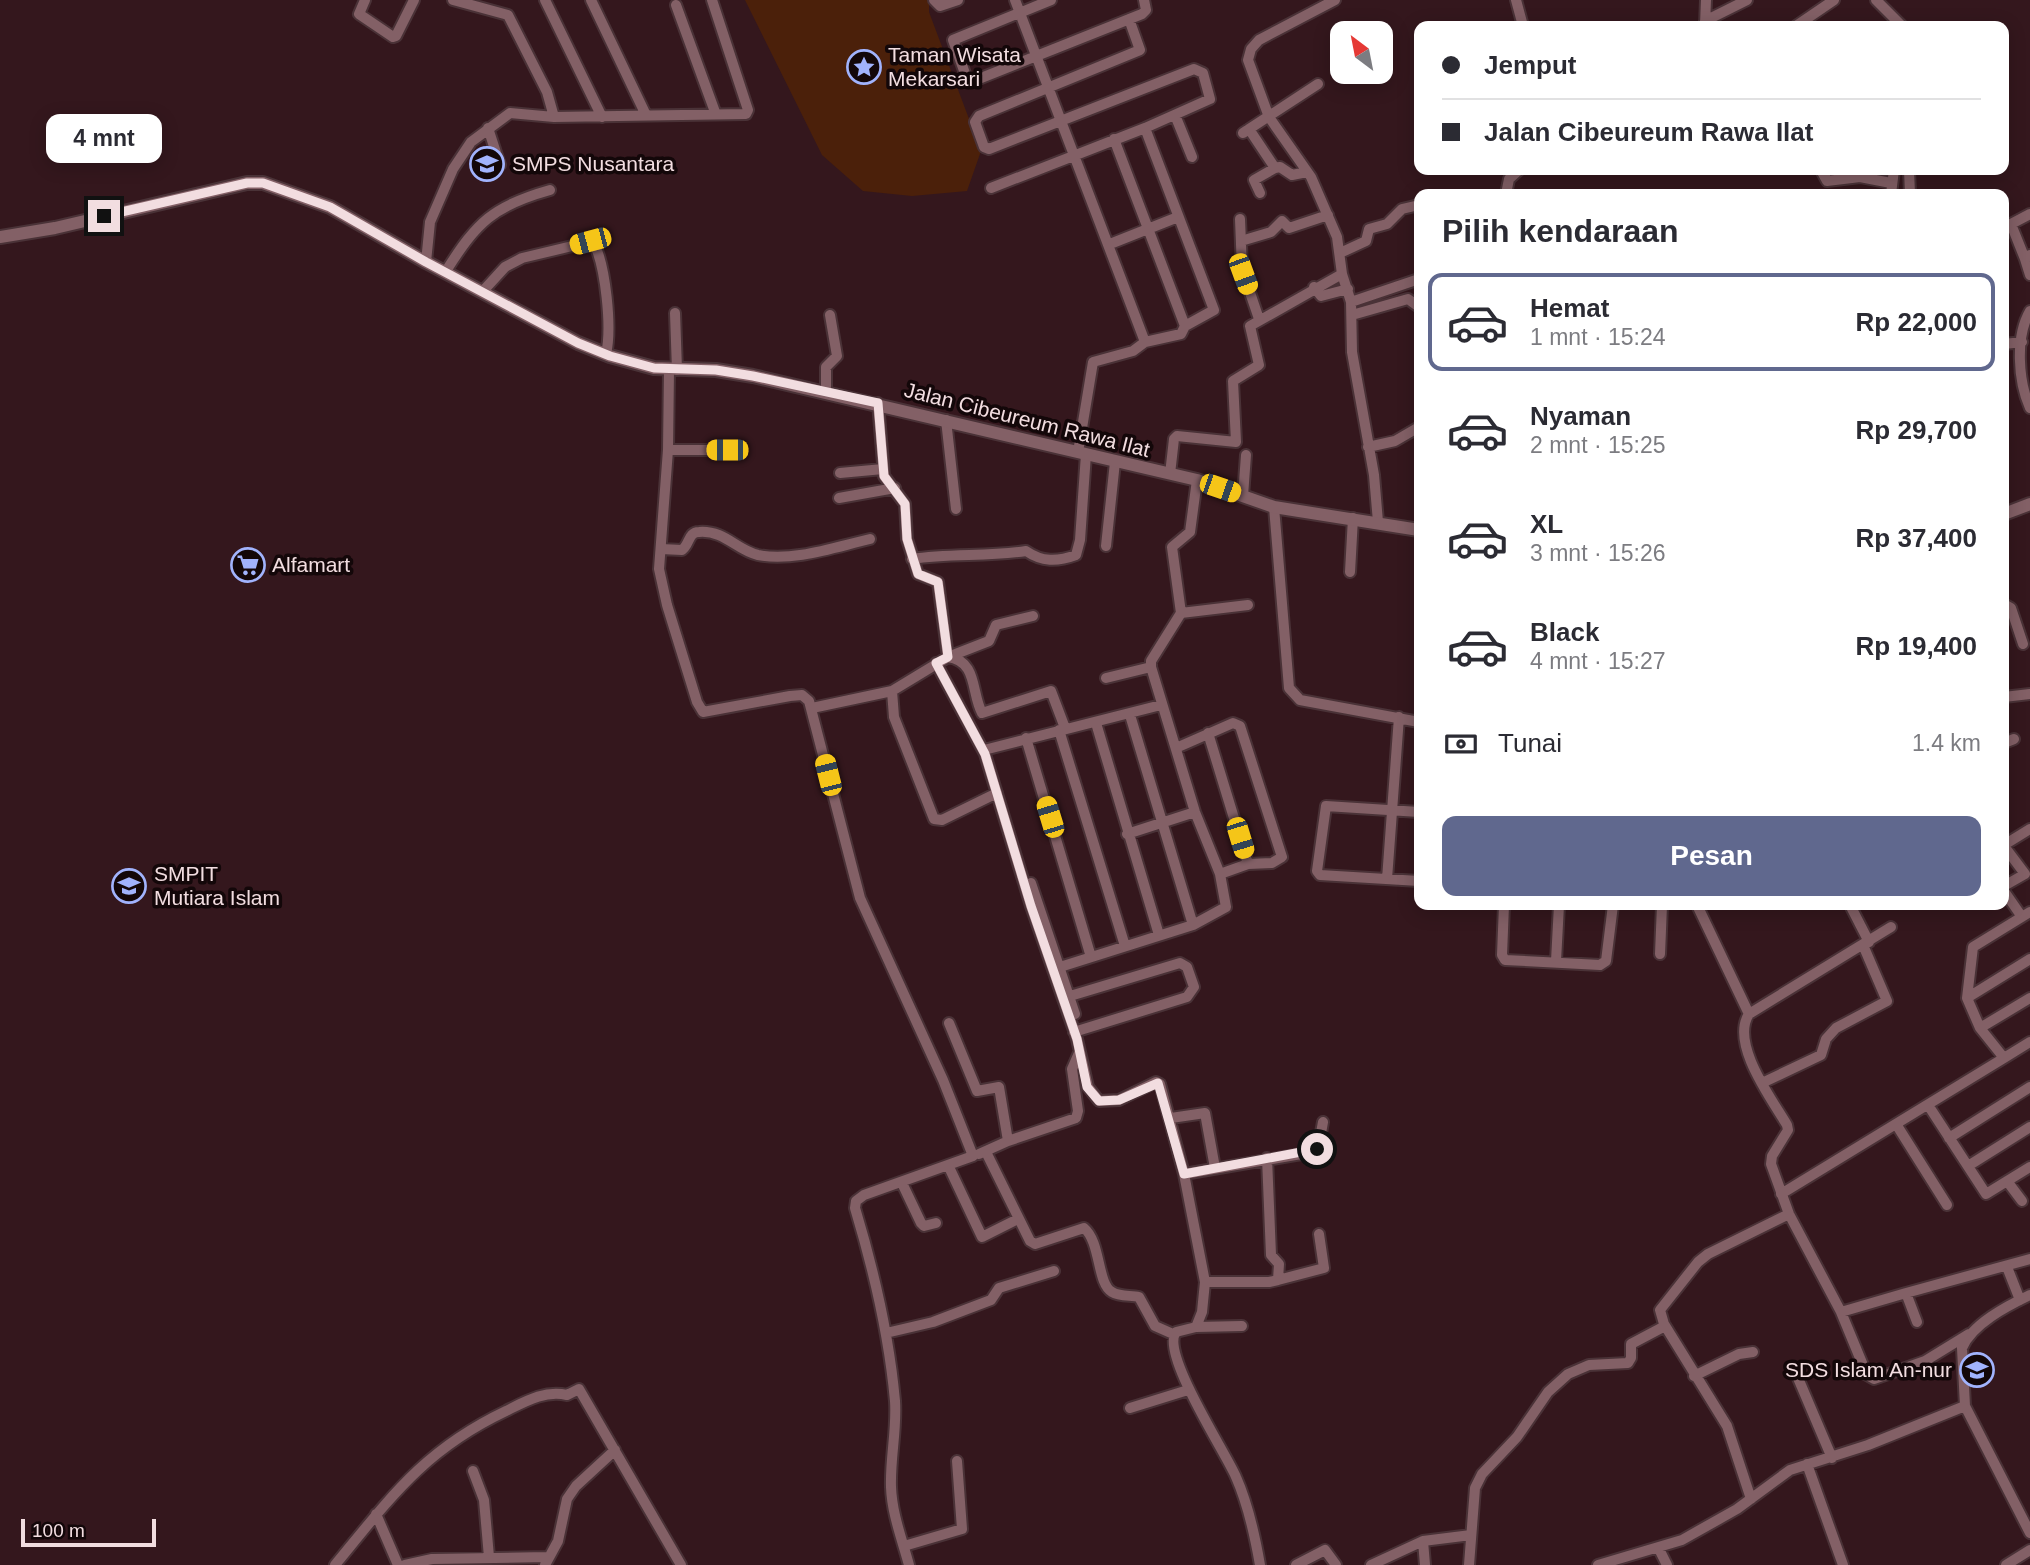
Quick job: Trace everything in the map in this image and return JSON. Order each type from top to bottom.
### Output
[{"type":"street","points":[[362,5],[359,15],[395,36],[414,0]]},
{"type":"street","points":[[453,0],[508,15],[547,92],[554,117]]},
{"type":"street","points":[[545,0],[602,117]]},
{"type":"street","points":[[591,0],[645,113]]},
{"type":"street","points":[[426,262],[430,222],[453,169],[471,142],[512,112],[554,117],[602,117],[645,113],[744,114],[748,110],[712,0]]},
{"type":"street","points":[[934,0],[940,6],[958,0]]},
{"type":"street","points":[[1015,0],[1110,244],[1145,342]]},
{"type":"street","points":[[1051,0],[957,38],[953,43],[966,77],[971,81],[1142,14],[1146,10],[1145,1]]},
{"type":"street","points":[[1335,0],[1259,40],[1251,49],[1248,60],[1269,117],[1307,172],[1337,237],[1342,274],[1351,302],[1352,352],[1378,522]]},
{"type":"street","points":[[1516,0],[1522,21]]},
{"type":"street","points":[[1705,21],[1706,0]]},
{"type":"street","points":[[1708,21],[1726,5],[1748,0]]},
{"type":"street","points":[[1803,21],[1834,0]]},
{"type":"street","points":[[1876,0],[1897,21]]},
{"type":"street","points":[[677,5],[715,112]]},
{"type":"street","points":[[991,187],[1175,116],[1211,98],[1199,70],[1194,69],[989,149],[984,147],[975,122],[979,116],[1140,50],[1129,19]]},
{"type":"street","points":[[1275,168],[1246,131],[1318,84]]},
{"type":"street","points":[[1175,116],[1192,157]]},
{"type":"street","points":[[488,128],[500,165]]},
{"type":"street","points":[[912,559],[943,554],[983,556],[1026,551],[1035,558],[1049,560],[1076,555],[1082,520],[1082,453],[1093,362],[1133,351],[1145,342],[1181,334],[1185,326],[1214,310],[1144,128]]},
{"type":"street","points":[[1114,139],[1146,231],[1185,326]]},
{"type":"street","points":[[1260,193],[1254,180],[1275,168],[1280,167],[1292,175],[1307,172]]},
{"type":"street","points":[[1824,175],[1827,181],[1860,177],[1891,189]]},
{"type":"street","name":"Jalan Cibeureum Rawa Ilat","points":[[0,237],[55,228],[247,183],[263,183],[330,207],[426,262],[606,355],[633,364],[673,370],[716,370],[826,392],[1170,474],[1274,507],[1414,529]]},
{"type":"street","points":[[446,271],[464,242],[488,216],[550,190]]},
{"type":"street","points":[[1339,253],[1366,241],[1369,229],[1387,224],[1402,209],[1414,206]]},
{"type":"street","points":[[2030,214],[2011,224],[2027,257],[2030,275]]},
{"type":"street","points":[[1241,241],[1271,232],[1282,221],[1289,228],[1328,215]]},
{"type":"street","points":[[1110,244],[1178,217]]},
{"type":"street","points":[[1240,219],[1242,270],[1259,319]]},
{"type":"street","points":[[482,291],[505,267],[522,258],[593,241],[609,313],[610,334],[606,355]]},
{"type":"street","points":[[1170,474],[1174,439],[1177,436],[1236,442],[1233,381],[1259,365],[1249,330],[1259,319],[1342,274]]},
{"type":"street","points":[[1351,302],[1414,281]]},
{"type":"street","points":[[1314,287],[1321,296],[1348,289]]},
{"type":"street","points":[[1352,316],[1408,299],[1414,303]]},
{"type":"street","points":[[2030,311],[2022,342],[2023,386],[2030,408]]},
{"type":"street","points":[[675,313],[659,569],[663,590],[701,710],[746,706],[802,695],[812,708],[860,898],[943,1080],[973,1156]]},
{"type":"street","points":[[826,392],[827,367],[837,356],[830,315]]},
{"type":"street","points":[[2009,343],[2022,342]]},
{"type":"street","points":[[878,403],[885,479],[895,488],[905,504],[912,559],[920,575],[932,577],[938,582],[948,657]]},
{"type":"street","points":[[946,420],[956,509]]},
{"type":"street","points":[[1368,447],[1395,441],[1414,430]]},
{"type":"street","points":[[668,450],[727,450]]},
{"type":"street","points":[[1243,496],[1246,455]]},
{"type":"street","points":[[1106,546],[1115,462]]},
{"type":"street","points":[[840,473],[883,469]]},
{"type":"street","points":[[1060,967],[1193,925],[1223,911],[1227,903],[1220,874],[1195,811],[1150,667],[1151,661],[1181,613],[1172,553],[1175,542],[1190,532],[1197,481]]},
{"type":"street","points":[[839,498],[895,488]]},
{"type":"street","points":[[2009,512],[2030,504]]},
{"type":"street","points":[[1274,507],[1289,688],[1300,700],[1414,721]]},
{"type":"street","points":[[1350,572],[1353,518]]},
{"type":"street","points":[[661,549],[682,550],[693,533],[698,531],[722,534],[752,554],[772,557],[870,539]]},
{"type":"street","points":[[1181,613],[1248,605]]},
{"type":"street","points":[[2009,607],[2023,644]]},
{"type":"street","points":[[812,708],[892,691],[936,663],[989,641],[996,625],[1033,616]]},
{"type":"street","points":[[948,657],[962,662],[971,673],[982,713],[1051,691],[1125,946]]},
{"type":"street","points":[[936,663],[987,750],[1070,996],[1087,1087],[1099,1101],[1119,1100],[1156,1082],[1160,1084],[1184,1174],[1205,1282],[1205,1297],[1196,1327]]},
{"type":"street","points":[[1106,678],[1150,667]]},
{"type":"street","points":[[892,691],[894,717],[934,819],[942,820],[998,793]]},
{"type":"street","points":[[2009,697],[2030,694]]},
{"type":"street","points":[[987,750],[1161,705]]},
{"type":"street","points":[[1130,715],[1193,925]]},
{"type":"street","points":[[1387,879],[1390,809],[1399,717]]},
{"type":"street","points":[[1096,723],[1159,935]]},
{"type":"street","points":[[1176,748],[1233,723],[1239,724],[1282,857],[1272,863],[1248,864],[1220,874]]},
{"type":"street","points":[[1209,733],[1248,864]]},
{"type":"street","points":[[1026,738],[1091,957]]},
{"type":"street","points":[[987,750],[1031,906],[1077,1031]]},
{"type":"street","points":[[1414,811],[1326,806],[1317,871],[1320,875],[1414,881]]},
{"type":"street","points":[[1127,834],[1195,811]]},
{"type":"street","points":[[2009,842],[2030,829]]},
{"type":"street","points":[[2009,851],[2027,872],[2009,883]]},
{"type":"street","points":[[2004,1058],[1980,1028],[1967,998],[1973,947],[2026,915],[2009,896]]},
{"type":"street","points":[[1504,910],[1502,958],[1604,963],[1612,910]]},
{"type":"street","points":[[1556,961],[1559,910]]},
{"type":"street","points":[[1660,954],[1662,910]]},
{"type":"street","points":[[1699,910],[1749,1014]]},
{"type":"street","points":[[1762,1083],[1821,1055],[1826,1039],[1836,1028],[1887,1001],[1852,910]]},
{"type":"street","points":[[1891,927],[1749,1014],[1745,1021],[1743,1035],[1762,1083],[1788,1130],[1772,1156],[1771,1164],[1789,1214],[1841,1312],[1867,1375],[1874,1379],[1924,1361],[2025,1298],[2007,1267]]},
{"type":"street","points":[[1967,998],[2030,959]]},
{"type":"street","points":[[1070,996],[1180,963],[1187,967],[1194,987],[1187,997],[1077,1031]]},
{"type":"street","points":[[1980,1028],[2030,998]]},
{"type":"street","points":[[949,1023],[977,1091],[999,1087],[1008,1141]]},
{"type":"street","points":[[1782,1194],[2030,1042]]},
{"type":"street","points":[[909,1565],[895,1522],[891,1487],[897,1426],[886,1333],[875,1274],[855,1208],[860,1197],[1076,1118],[1078,1111],[1072,1069],[1079,1053]]},
{"type":"street","points":[[1949,1138],[2030,1087]]},
{"type":"street","points":[[1928,1105],[1986,1194],[2030,1167]]},
{"type":"street","points":[[1171,1118],[1205,1113],[1215,1168]]},
{"type":"street","points":[[1184,1174],[1313,1152],[1319,1144],[1323,1122]]},
{"type":"street","points":[[1896,1124],[1947,1205]]},
{"type":"street","points":[[1968,1166],[2030,1127]]},
{"type":"street","points":[[985,1152],[1030,1241],[1035,1244],[1084,1228],[1088,1231],[1099,1256],[1107,1288],[1115,1294],[1137,1296],[1155,1326],[1173,1335],[1196,1327],[1242,1326]]},
{"type":"street","points":[[1267,1158],[1271,1255],[1279,1264],[1278,1280]]},
{"type":"street","points":[[948,1165],[982,1237],[1018,1219]]},
{"type":"street","points":[[2007,1181],[2022,1201]]},
{"type":"street","points":[[902,1183],[921,1223],[924,1226],[936,1223]]},
{"type":"street","points":[[1751,1499],[1727,1426],[1694,1376],[1660,1315],[1663,1304],[1698,1262],[1789,1214]]},
{"type":"street","points":[[1205,1282],[1269,1282],[1324,1268],[1319,1234]]},
{"type":"street","points":[[1841,1312],[2030,1259]]},
{"type":"street","points":[[886,1333],[945,1317],[991,1300],[999,1288],[1054,1271]]},
{"type":"street","points":[[1906,1293],[1917,1322]]},
{"type":"street","points":[[1469,1565],[1475,1488],[1482,1474],[1517,1437],[1548,1392],[1577,1368],[1628,1363],[1631,1358],[1631,1345],[1665,1326]]},
{"type":"street","points":[[1970,1333],[1962,1348],[1965,1406],[2030,1533]]},
{"type":"street","points":[[1173,1335],[1188,1390],[1236,1477],[1260,1565]]},
{"type":"street","points":[[1694,1376],[1739,1354],[1753,1352]]},
{"type":"street","points":[[1798,1378],[1832,1458]]},
{"type":"street","points":[[335,1565],[376,1514],[428,1458],[448,1443],[471,1428],[532,1398],[558,1392],[567,1395],[579,1390],[681,1565]]},
{"type":"street","points":[[1130,1408],[1188,1390]]},
{"type":"street","points":[[1598,1565],[1659,1549],[1712,1525],[1790,1470],[1832,1458],[1965,1406]]},
{"type":"street","points":[[405,1565],[432,1559],[489,1557],[546,1561],[558,1541],[567,1499],[615,1450]]},
{"type":"street","points":[[904,1546],[962,1529],[957,1461]]},
{"type":"street","points":[[1807,1464],[1843,1565]]},
{"type":"street","points":[[472,1471],[484,1500],[489,1557]]},
{"type":"street","points":[[376,1514],[398,1565]]},
{"type":"street","points":[[1371,1565],[1423,1541],[1471,1535]]},
{"type":"street","points":[[1423,1541],[1425,1565]]},
{"type":"street","points":[[1659,1549],[1667,1565]]},
{"type":"street","points":[[1296,1565],[1325,1550],[1336,1565]]},
{"type":"street","points":[[2006,1565],[2030,1550]]},
{"type":"shaded area","name":"Taman Wisata Mekarsari","points":[[745,0],[929,0],[929,12],[981,151],[967,191],[912,196],[863,191],[822,155]]},
{"type":"place","name":"Taman Wisata Mekarsari","points":[[864,67]]},
{"type":"place","name":"SMPS Nusantara","points":[[487,164]]},
{"type":"place","name":"Alfamart","points":[[248,565]]},
{"type":"place","name":"SMPIT Mutiara Islam","points":[[129,886]]},
{"type":"place","name":"SDS Islam An-nur","points":[[1977,1370]]},
{"type":"route","points":[[104,216],[247,183],[263,183],[330,207],[578,343],[610,356],[654,368],[716,370],[753,376],[878,403],[884,476],[905,504],[907,539],[918,574],[932,577],[938,582],[948,657],[936,663],[985,754],[1031,906],[1077,1039],[1087,1087],[1099,1101],[1112,1102],[1156,1082],[1160,1084],[1184,1174],[1313,1152],[1317,1149]]}]
